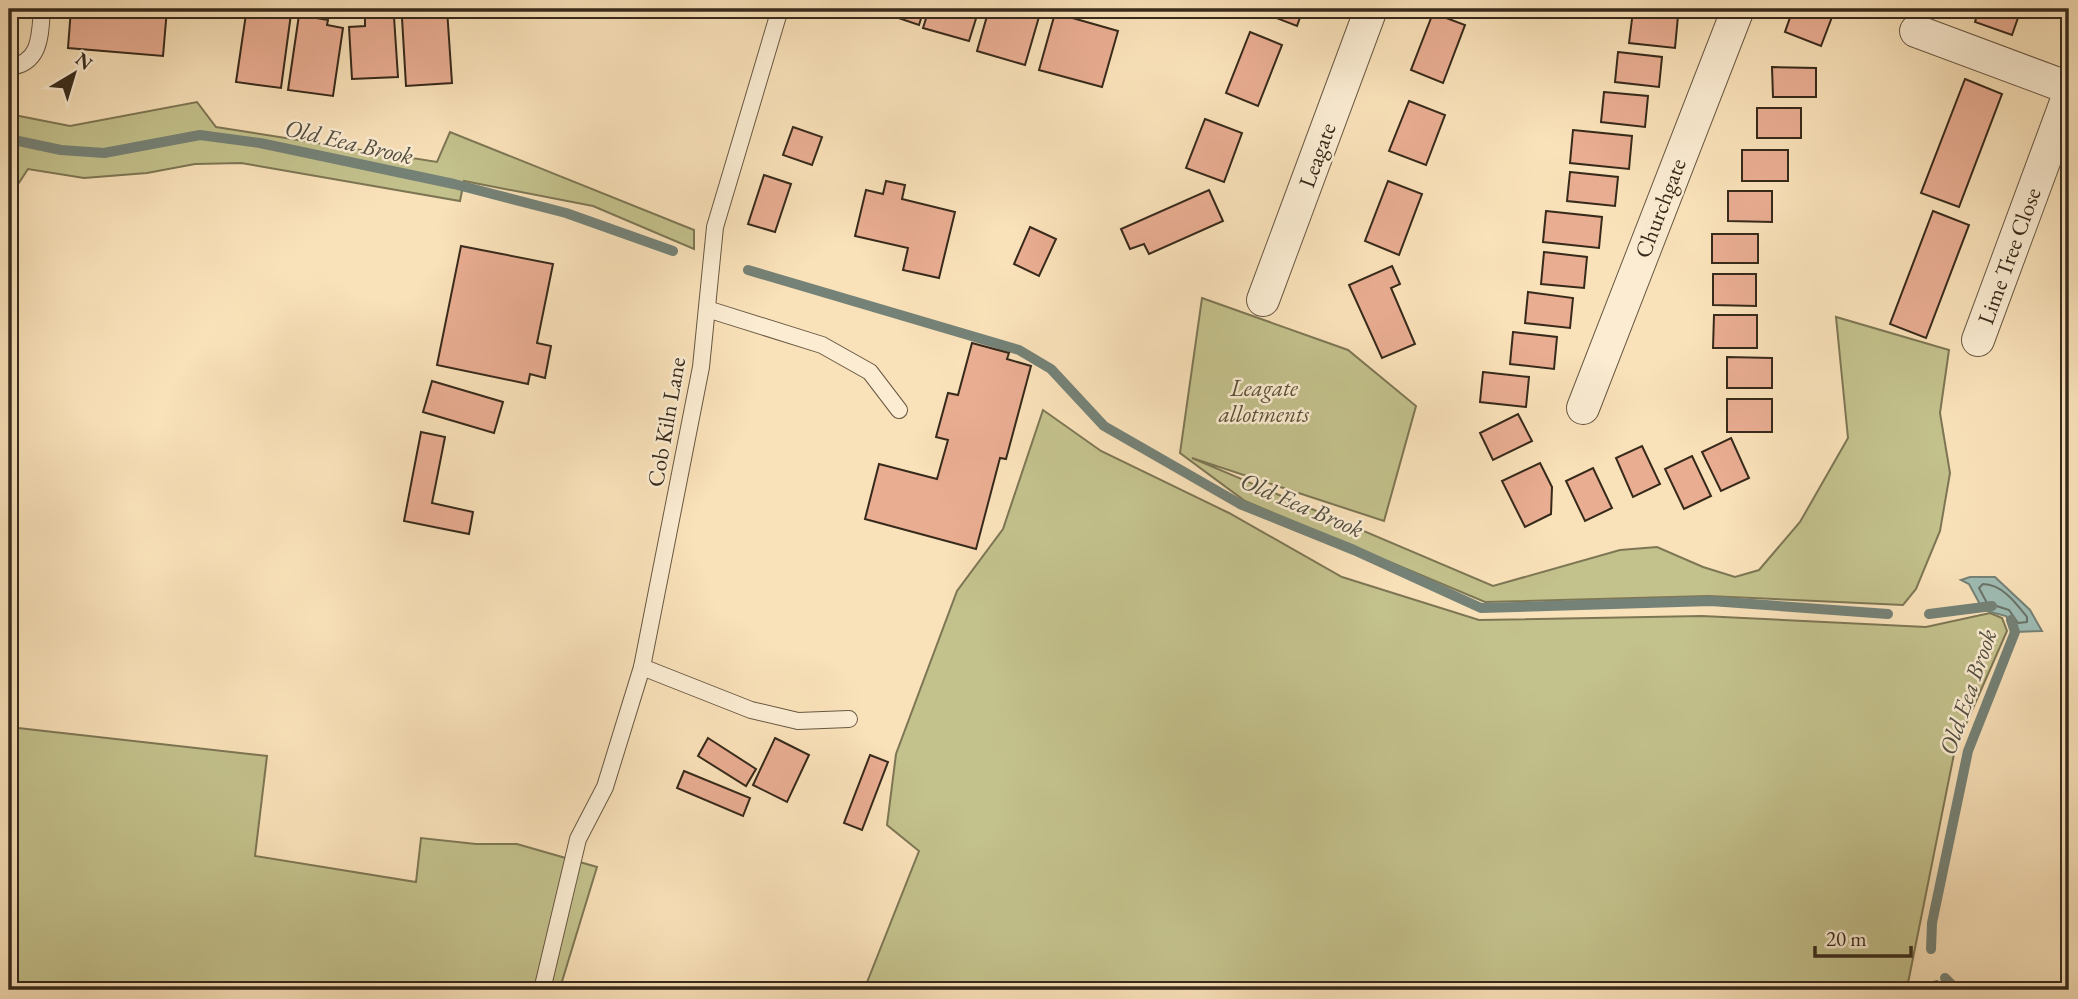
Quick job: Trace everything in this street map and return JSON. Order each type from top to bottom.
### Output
[{"type":"street","name":"Leagate","points":[[1263,300],[1371,9]]},
{"type":"street","name":"Churchgate","points":[[1583,408],[1738,9]]},
{"type":"street","points":[[1916,31],[2069,88]]},
{"type":"street","name":"Lime Tree Close","points":[[1978,340],[2069,94]]},
{"type":"lane","points":[[9,67],[25,64],[33,56],[39,44],[42,9]]},
{"type":"lane","name":"Cob Kiln Lane","points":[[542,990],[578,839],[605,787],[642,667],[701,367],[715,227],[780,9]]},
{"type":"lane","points":[[706,309],[822,345],[870,372],[900,410]]},
{"type":"lane","points":[[642,667],[751,709],[798,720],[849,719]]},
{"type":"green space","points":[[197,102],[216,127],[437,162],[450,132],[694,230],[694,249],[593,206],[464,181],[460,201],[241,163],[195,164],[147,173],[84,178],[28,169],[9,198],[9,114],[70,126]]},
{"type":"green space","name":"Leagate allotments","points":[[1202,298],[1348,350],[1416,406],[1384,521],[1192,458],[1493,586],[1620,550],[1657,547],[1703,567],[1735,577],[1759,570],[1800,522],[1848,438],[1836,317],[1949,350],[1940,413],[1950,473],[1940,531],[1916,589],[1903,605],[1708,596],[1485,602],[1245,501],[1180,453]]},
{"type":"green space","points":[[1043,410],[1101,451],[1229,513],[1342,577],[1479,620],[1702,616],[1926,627],[1990,613],[2002,618],[2007,631],[1955,749],[1907,988],[1937,981],[1955,990],[864,990],[919,851],[887,825],[896,754],[957,591],[1003,529]]},
{"type":"green space","points":[[9,727],[267,756],[255,856],[416,882],[421,838],[476,844],[517,844],[597,867],[560,988],[564,990],[9,990]]},
{"type":"water","points":[[1970,577],[1995,577],[2030,610],[2042,631],[2015,632],[2006,616],[1983,610],[1969,584],[1961,580]]},
{"type":"building","points":[[71,9],[167,9],[163,56],[68,48]]},
{"type":"building","points":[[447,9],[452,83],[406,86],[402,18],[418,18],[418,10]]},
{"type":"building","points":[[872,9],[924,9],[919,25]]},
{"type":"building","points":[[929,9],[979,9],[969,41],[923,28]]},
{"type":"building","points":[[989,9],[1041,10],[1025,65],[977,51]]},
{"type":"building","points":[[1262,9],[1303,9],[1297,26],[1261,12]]},
{"type":"building","points":[[1793,9],[1835,9],[1821,46],[1785,32]]},
{"type":"building","points":[[1979,9],[2021,9],[2012,35],[1975,22]]},
{"type":"building","points":[[262,10],[291,14],[281,88],[236,82],[246,14],[261,16]]},
{"type":"building","points":[[1633,11],[1678,16],[1675,48],[1629,43]]},
{"type":"building","points":[[1055,13],[1118,31],[1102,87],[1039,70]]},
{"type":"building","points":[[1433,13],[1465,25],[1443,83],[1411,70]]},
{"type":"building","points":[[299,15],[328,20],[327,25],[343,28],[333,96],[288,90]]},
{"type":"building","points":[[394,17],[398,77],[352,79],[349,27],[365,26],[365,18]]},
{"type":"building","points":[[1250,32],[1282,45],[1258,106],[1226,93]]},
{"type":"building","points":[[1618,52],[1662,57],[1659,87],[1615,82]]},
{"type":"building","points":[[1772,67],[1816,68],[1816,97],[1773,97]]},
{"type":"building","points":[[1965,79],[2002,94],[1959,207],[1921,193]]},
{"type":"building","points":[[1604,92],[1648,96],[1645,127],[1601,122]]},
{"type":"building","points":[[1409,101],[1445,115],[1426,165],[1389,151]]},
{"type":"building","points":[[1757,108],[1801,108],[1801,138],[1757,138]]},
{"type":"building","points":[[1205,119],[1242,133],[1224,182],[1186,168]]},
{"type":"building","points":[[793,127],[822,137],[812,165],[783,155]]},
{"type":"building","points":[[1573,130],[1632,136],[1629,169],[1570,163]]},
{"type":"building","points":[[1742,150],[1788,150],[1788,181],[1742,181]]},
{"type":"building","points":[[1570,172],[1618,177],[1615,206],[1567,201]]},
{"type":"building","points":[[764,175],[791,184],[775,232],[748,224]]},
{"type":"building","points":[[886,181],[905,185],[902,199],[955,212],[939,278],[903,270],[908,248],[855,236],[866,190],[883,194]]},
{"type":"building","points":[[1388,181],[1422,194],[1399,255],[1365,241]]},
{"type":"building","points":[[1209,190],[1223,221],[1149,254],[1144,244],[1130,249],[1121,229]]},
{"type":"building","points":[[1728,191],[1772,191],[1772,222],[1728,221]]},
{"type":"building","points":[[1546,211],[1602,217],[1599,248],[1543,242]]},
{"type":"building","points":[[1933,211],[1969,225],[1926,338],[1890,324]]},
{"type":"building","points":[[1030,227],[1056,239],[1039,276],[1014,264]]},
{"type":"building","points":[[1712,234],[1758,234],[1758,263],[1712,263]]},
{"type":"building","points":[[461,246],[553,264],[537,343],[551,346],[545,378],[530,374],[528,384],[437,365]]},
{"type":"building","points":[[1544,252],[1587,257],[1584,288],[1541,284]]},
{"type":"building","points":[[1392,266],[1400,284],[1391,288],[1415,344],[1382,358],[1349,285]]},
{"type":"building","points":[[1713,274],[1756,274],[1756,306],[1713,305]]},
{"type":"building","points":[[1528,292],[1573,298],[1570,328],[1525,323]]},
{"type":"building","points":[[1714,315],[1757,315],[1757,348],[1713,348]]},
{"type":"building","points":[[1513,332],[1557,337],[1554,369],[1510,364]]},
{"type":"building","points":[[972,343],[1009,353],[1007,359],[1031,366],[1006,459],[1000,458],[976,549],[865,519],[879,464],[937,479],[948,440],[936,437],[948,393],[958,395]]},
{"type":"building","points":[[1727,357],[1772,358],[1772,388],[1727,388]]},
{"type":"building","points":[[1483,372],[1529,377],[1526,407],[1480,402]]},
{"type":"building","points":[[432,381],[503,402],[494,433],[423,412]]},
{"type":"building","points":[[1727,399],[1772,399],[1772,432],[1727,432]]},
{"type":"building","points":[[1518,414],[1532,441],[1493,460],[1480,433]]},
{"type":"building","points":[[421,432],[445,437],[432,503],[473,512],[469,534],[404,521]]},
{"type":"building","points":[[1731,438],[1749,478],[1721,491],[1702,452]]},
{"type":"building","points":[[1642,446],[1660,484],[1633,497],[1616,458]]},
{"type":"building","points":[[1692,456],[1711,496],[1684,509],[1665,469]]},
{"type":"building","points":[[1540,463],[1552,487],[1551,514],[1525,527],[1502,481]]},
{"type":"building","points":[[1593,468],[1612,508],[1585,521],[1566,481]]},
{"type":"building","points":[[708,738],[756,769],[746,786],[698,756]]},
{"type":"building","points":[[775,738],[809,755],[787,802],[753,785]]},
{"type":"building","points":[[870,755],[888,762],[862,830],[844,823]]},
{"type":"building","points":[[684,771],[750,798],[743,816],[677,788]]},
{"type":"waterway","name":"Old Eea Brook","points":[[9,139],[61,150],[104,153],[200,135],[260,143],[454,184],[566,213],[673,251]]},
{"type":"waterway","name":"Old Eea Brook","points":[[748,270],[1019,350],[1051,369],[1104,426],[1240,504],[1354,550],[1481,608],[1711,601],[1888,614]]},
{"type":"waterway","name":"Old Eea Brook","points":[[1929,614],[1992,606]]},
{"type":"waterway","name":"Old Eea Brook","points":[[1931,949],[1932,923],[1968,751],[2015,632],[2011,620]]},
{"type":"waterway","name":"Old Eea Brook","points":[[1945,978],[1957,990]]}]
